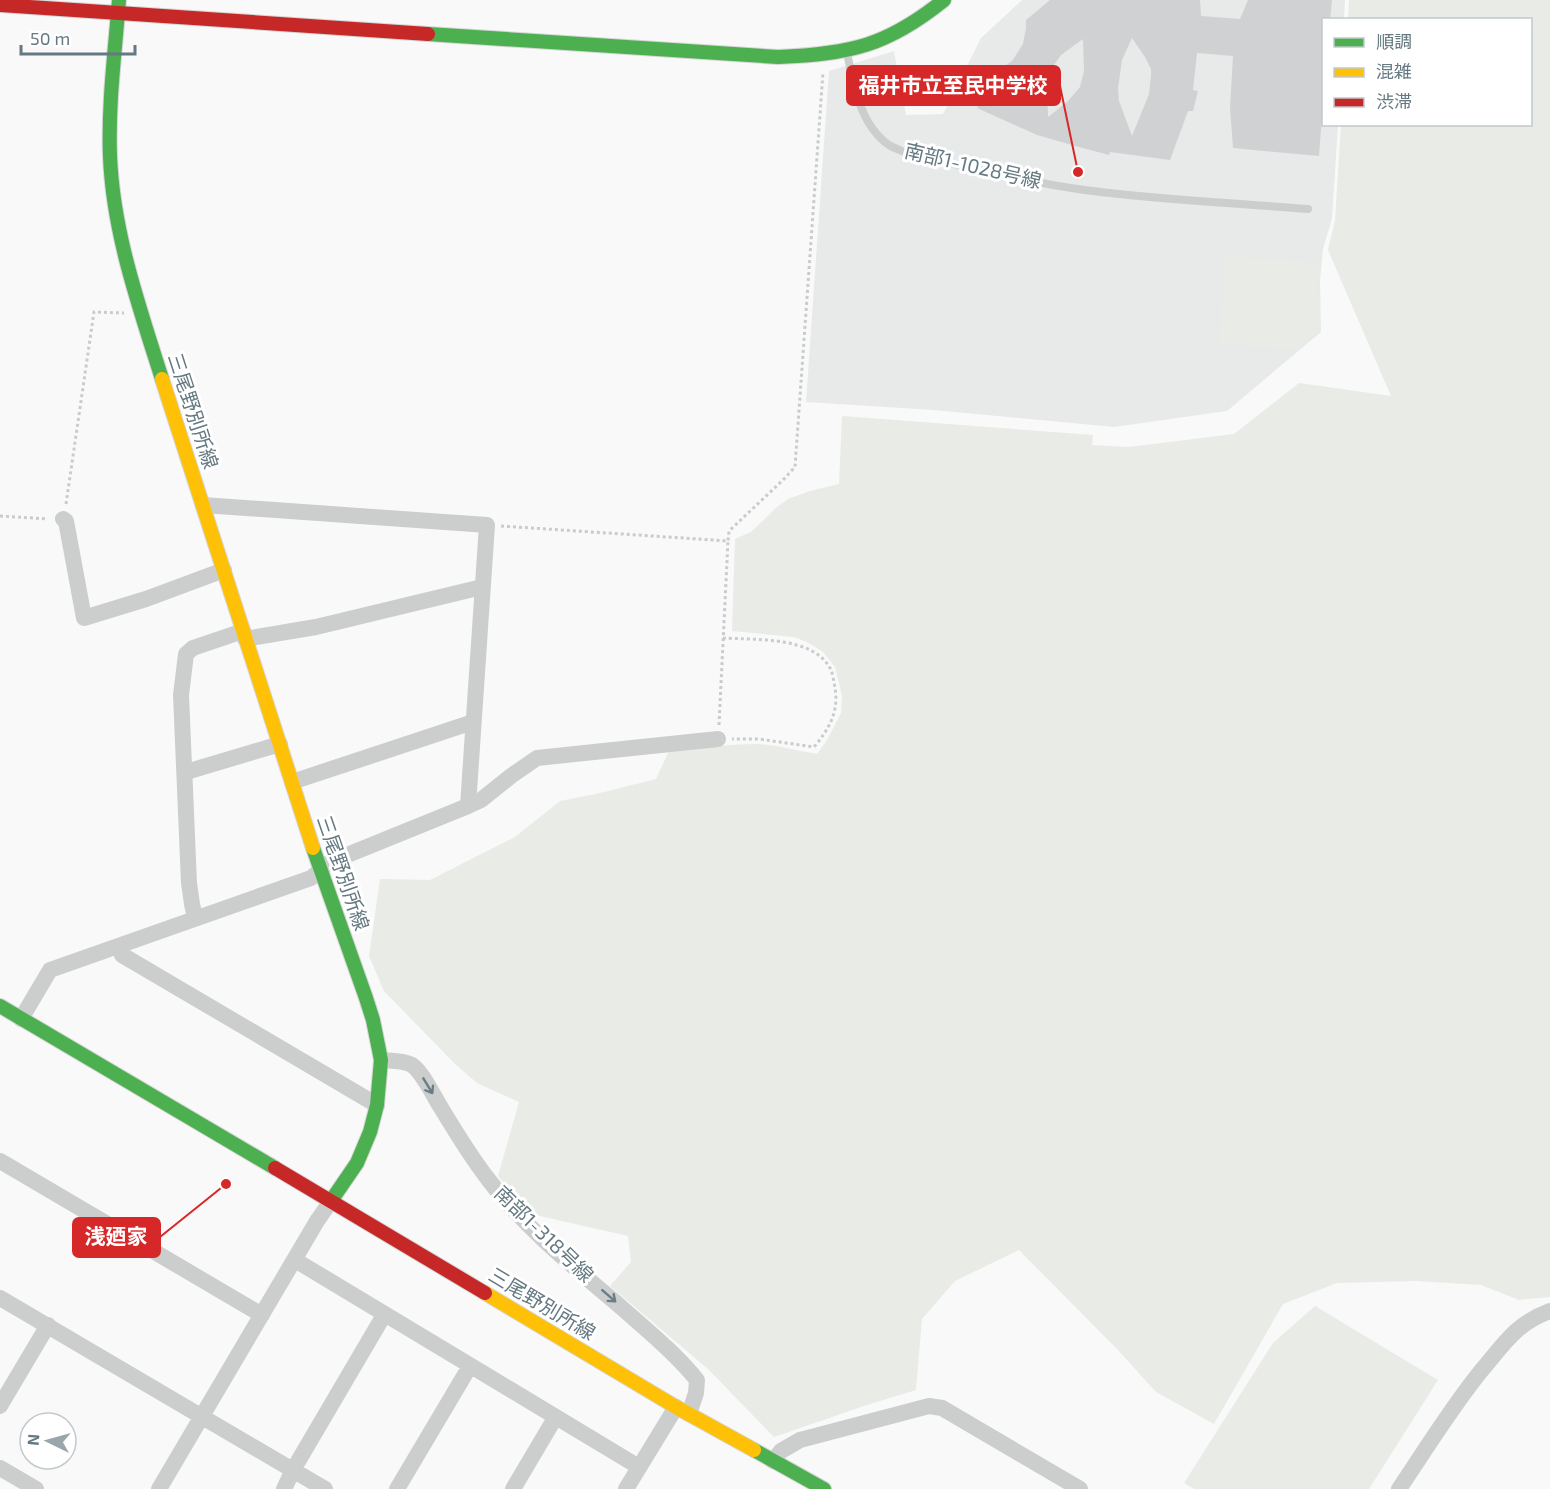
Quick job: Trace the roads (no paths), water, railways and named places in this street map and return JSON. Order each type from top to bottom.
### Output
[{"type":"main road","points":[[0,5],[119,6],[778,57],[823,55],[865,46],[903,29],[944,0]]},
{"type":"main road","name":"三尾野別所線","points":[[119,6],[111,102],[110,155],[113,196],[130,279],[320,870],[366,998],[381,1060],[377,1105],[370,1132],[357,1163],[331,1201],[682,1410],[824,1489]]},
{"type":"main road","points":[[7,1014],[331,1201]]},
{"type":"street","points":[[203,505],[487,525],[468,806]]},
{"type":"street","points":[[63,519],[66,521],[84,618],[146,599],[224,570]]},
{"type":"street","points":[[195,918],[189,883],[182,695],[186,654],[193,648],[244,635],[316,627],[482,587]]},
{"type":"street","points":[[292,782],[473,722]]},
{"type":"street","points":[[7,1014],[50,970],[310,878],[330,862],[481,800],[537,758],[718,739]]},
{"type":"street","points":[[186,772],[280,744]]},
{"type":"street","points":[[119,946],[122,955],[377,1105]]},
{"type":"street","name":"南部1-318号線","points":[[381,1060],[402,1062],[412,1066],[421,1075],[487,1178],[517,1213],[684,1364],[697,1380],[696,1393],[682,1410]]},
{"type":"street","points":[[0,1161],[262,1315]]},
{"type":"street","points":[[159,1489],[331,1201]]},
{"type":"street","points":[[295,1260],[639,1467]]},
{"type":"street","points":[[0,1298],[325,1489]]},
{"type":"street","points":[[1400,1489],[1461,1395],[1502,1344],[1536,1316],[1550,1311]]},
{"type":"street","points":[[284,1489],[384,1315]]},
{"type":"street","points":[[0,1406],[48,1325]]},
{"type":"street","points":[[397,1489],[470,1366]]},
{"type":"street","points":[[773,1461],[781,1451],[800,1440],[929,1406],[942,1408],[1080,1489]]},
{"type":"street","points":[[627,1489],[639,1467],[682,1410]]},
{"type":"street","points":[[513,1489],[555,1418]]},
{"type":"street","points":[[0,1468],[36,1489]]},
{"type":"lane","name":"南部1-1028号線","points":[[846,50],[859,102],[867,121],[878,136],[890,146],[906,153],[1030,181],[1085,190],[1308,209]]},
{"type":"place","name":"福井市立至民中学校","points":[[1078,172]]},
{"type":"place","name":"浅廼家","points":[[226,1184]]}]
